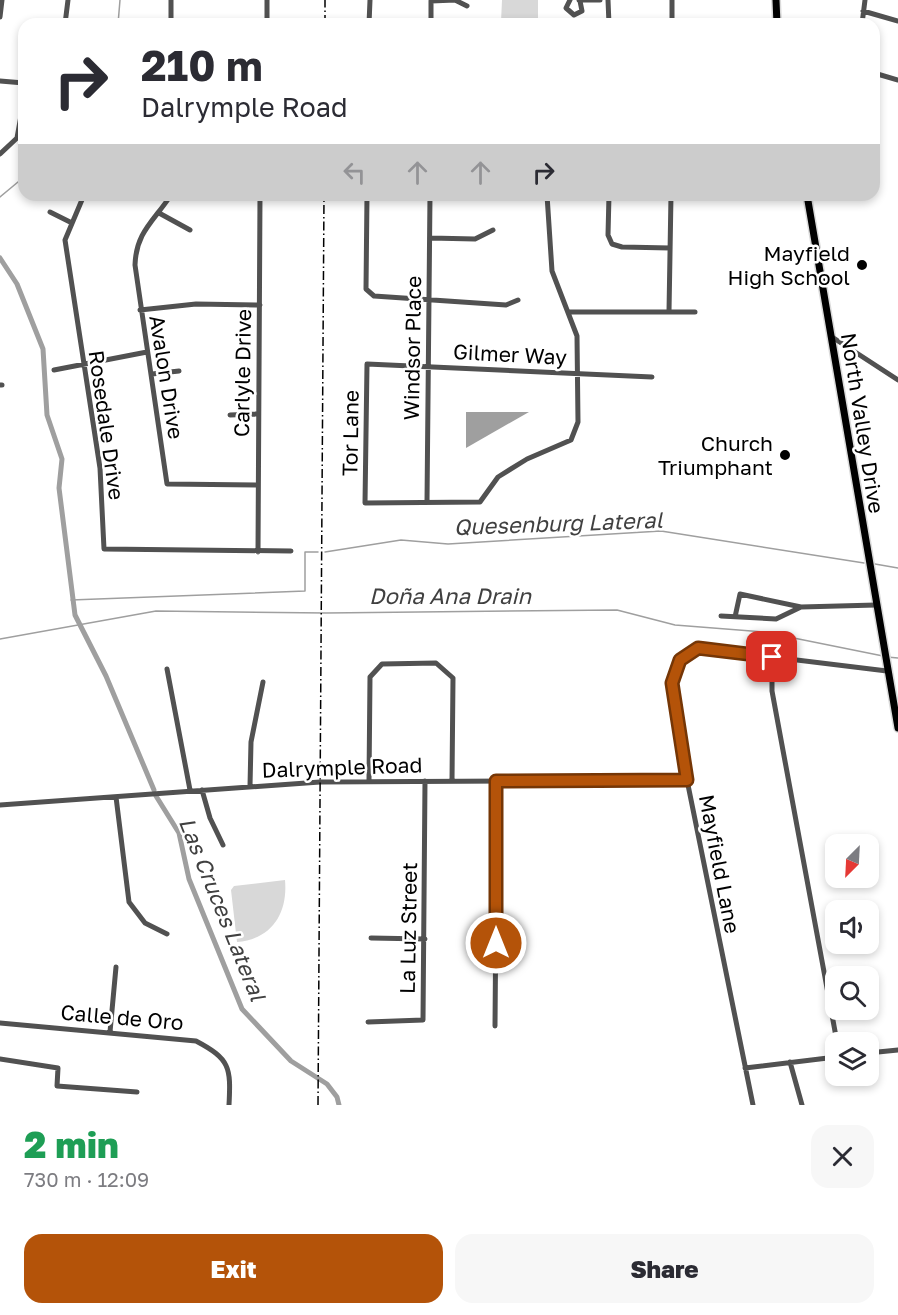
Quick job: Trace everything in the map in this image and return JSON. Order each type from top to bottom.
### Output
[{"type":"main road","points":[[776,0],[777,18]]},
{"type":"main road","name":"North Valley Drive","points":[[808,201],[898,728]]},
{"type":"street","points":[[0,17],[2,0]]},
{"type":"street","points":[[66,18],[68,0]]},
{"type":"street","points":[[171,0],[171,18]]},
{"type":"street","points":[[267,0],[267,18]]},
{"type":"street","points":[[369,18],[370,0]]},
{"type":"street","points":[[431,18],[431,1],[455,0],[467,6]]},
{"type":"street","points":[[570,0],[566,8],[574,15],[582,11],[580,0],[600,0]]},
{"type":"street","points":[[609,0],[609,18]]},
{"type":"street","points":[[672,0],[672,18]]},
{"type":"street","points":[[862,18],[865,0]]},
{"type":"street","points":[[863,12],[898,21]]},
{"type":"street","points":[[880,75],[898,80]]},
{"type":"street","points":[[0,81],[18,82]]},
{"type":"street","points":[[0,154],[17,138],[18,132]]},
{"type":"street","name":"Rosedale Drive","points":[[81,201],[70,222],[65,240],[66,260],[100,468],[104,549],[291,551]]},
{"type":"street","name":"Avalon Drive","points":[[167,201],[142,232],[135,250],[140,310],[152,374],[167,484],[258,484]]},
{"type":"street","name":"Carlyle Drive","points":[[258,552],[260,201]]},
{"type":"street","points":[[367,201],[366,288],[374,296],[506,305],[518,300]]},
{"type":"street","name":"Windsor Place","points":[[427,502],[430,201]]},
{"type":"street","points":[[427,502],[480,502],[498,477],[527,459],[571,440],[578,422],[576,374],[578,336],[552,271],[547,201]]},
{"type":"street","points":[[609,201],[608,234],[612,244],[622,247],[670,248]]},
{"type":"street","points":[[669,312],[670,201]]},
{"type":"street","points":[[50,212],[70,222]]},
{"type":"street","points":[[159,213],[190,230]]},
{"type":"street","points":[[430,238],[475,239],[493,230]]},
{"type":"street","points":[[140,310],[196,304],[260,305]]},
{"type":"street","points":[[570,312],[695,312]]},
{"type":"street","points":[[832,337],[898,380]]},
{"type":"street","points":[[54,370],[83,362],[147,352]]},
{"type":"street","name":"Gilmer Way","points":[[367,364],[652,377]]},
{"type":"street","name":"Tor Lane","points":[[367,364],[365,503],[427,502]]},
{"type":"street","points":[[152,374],[178,371]]},
{"type":"street","points":[[230,415],[257,414]]},
{"type":"street","points":[[735,617],[740,594],[801,607],[876,605]]},
{"type":"street","points":[[721,616],[776,619],[801,607]]},
{"type":"street","name":"Mayfield Lane","points":[[753,1105],[687,780],[672,683],[680,660],[698,648],[887,668]]},
{"type":"street","points":[[772,657],[772,690],[835,1032]]},
{"type":"street","points":[[369,781],[370,677],[382,664],[436,663],[453,678],[452,781]]},
{"type":"street","points":[[167,669],[190,790]]},
{"type":"street","points":[[250,786],[251,742],[263,682]]},
{"type":"street","name":"Dalrymple Road","points":[[0,805],[250,786],[369,781],[687,780]]},
{"type":"street","name":"La Luz Street","points":[[368,1022],[423,1020],[424,781]]},
{"type":"street","points":[[495,1026],[496,781]]},
{"type":"street","points":[[202,790],[210,818],[222,845]]},
{"type":"street","points":[[116,797],[129,902],[145,923],[167,934]]},
{"type":"street","points":[[371,938],[425,939]]},
{"type":"street","points":[[110,1032],[116,967]]},
{"type":"street","name":"Calle de Oro","points":[[0,1023],[196,1041],[219,1054],[230,1072],[229,1105]]},
{"type":"street","points":[[879,1052],[898,1050]]},
{"type":"street","points":[[745,1068],[825,1058]]},
{"type":"street","points":[[0,1059],[58,1068],[57,1086],[137,1092]]},
{"type":"street","points":[[790,1062],[802,1105]]},
{"type":"shaded area","points":[[502,0],[538,0],[538,18],[501,18]]},
{"type":"shaded area","points":[[466,412],[529,412],[466,448]]},
{"type":"shaded area","points":[[285,880],[284,903],[275,922],[260,936],[237,942],[231,890],[234,886]]},
{"type":"waterway","points":[[118,18],[120,0]]},
{"type":"waterway","points":[[0,197],[18,182]]},
{"type":"waterway","name":"Las Cruces Lateral","points":[[0,258],[17,284],[43,349],[47,415],[62,459],[59,488],[75,615],[106,676],[154,790]]},
{"type":"waterway","name":"Quesenburg Lateral","points":[[325,552],[401,540],[448,544],[661,531],[864,563]]},
{"type":"waterway","name":"Quesenburg Lateral","points":[[71,600],[305,591],[305,552],[318,552]]},
{"type":"waterway","name":"Quesenburg Lateral","points":[[875,564],[898,568]]},
{"type":"waterway","name":"Doña Ana Drain","points":[[0,639],[156,611],[326,613],[617,610],[675,625],[764,632],[883,656]]},
{"type":"waterway","name":"Doña Ana Drain","points":[[887,657],[898,658]]},
{"type":"waterway","name":"Las Cruces Lateral","points":[[156,796],[179,833],[189,879],[242,1009],[291,1061],[327,1084],[337,1097],[339,1105]]},
{"type":"railway","points":[[325,0],[325,18]]},
{"type":"railway","points":[[318,1105],[324,201]]},
{"type":"place","name":"Mayfield High School","points":[[862,265]]},
{"type":"place","name":"Church Triumphant","points":[[785,455]]},
{"type":"route","points":[[496,943],[496,781],[687,780],[672,683],[680,660],[698,648],[772,657]]}]
